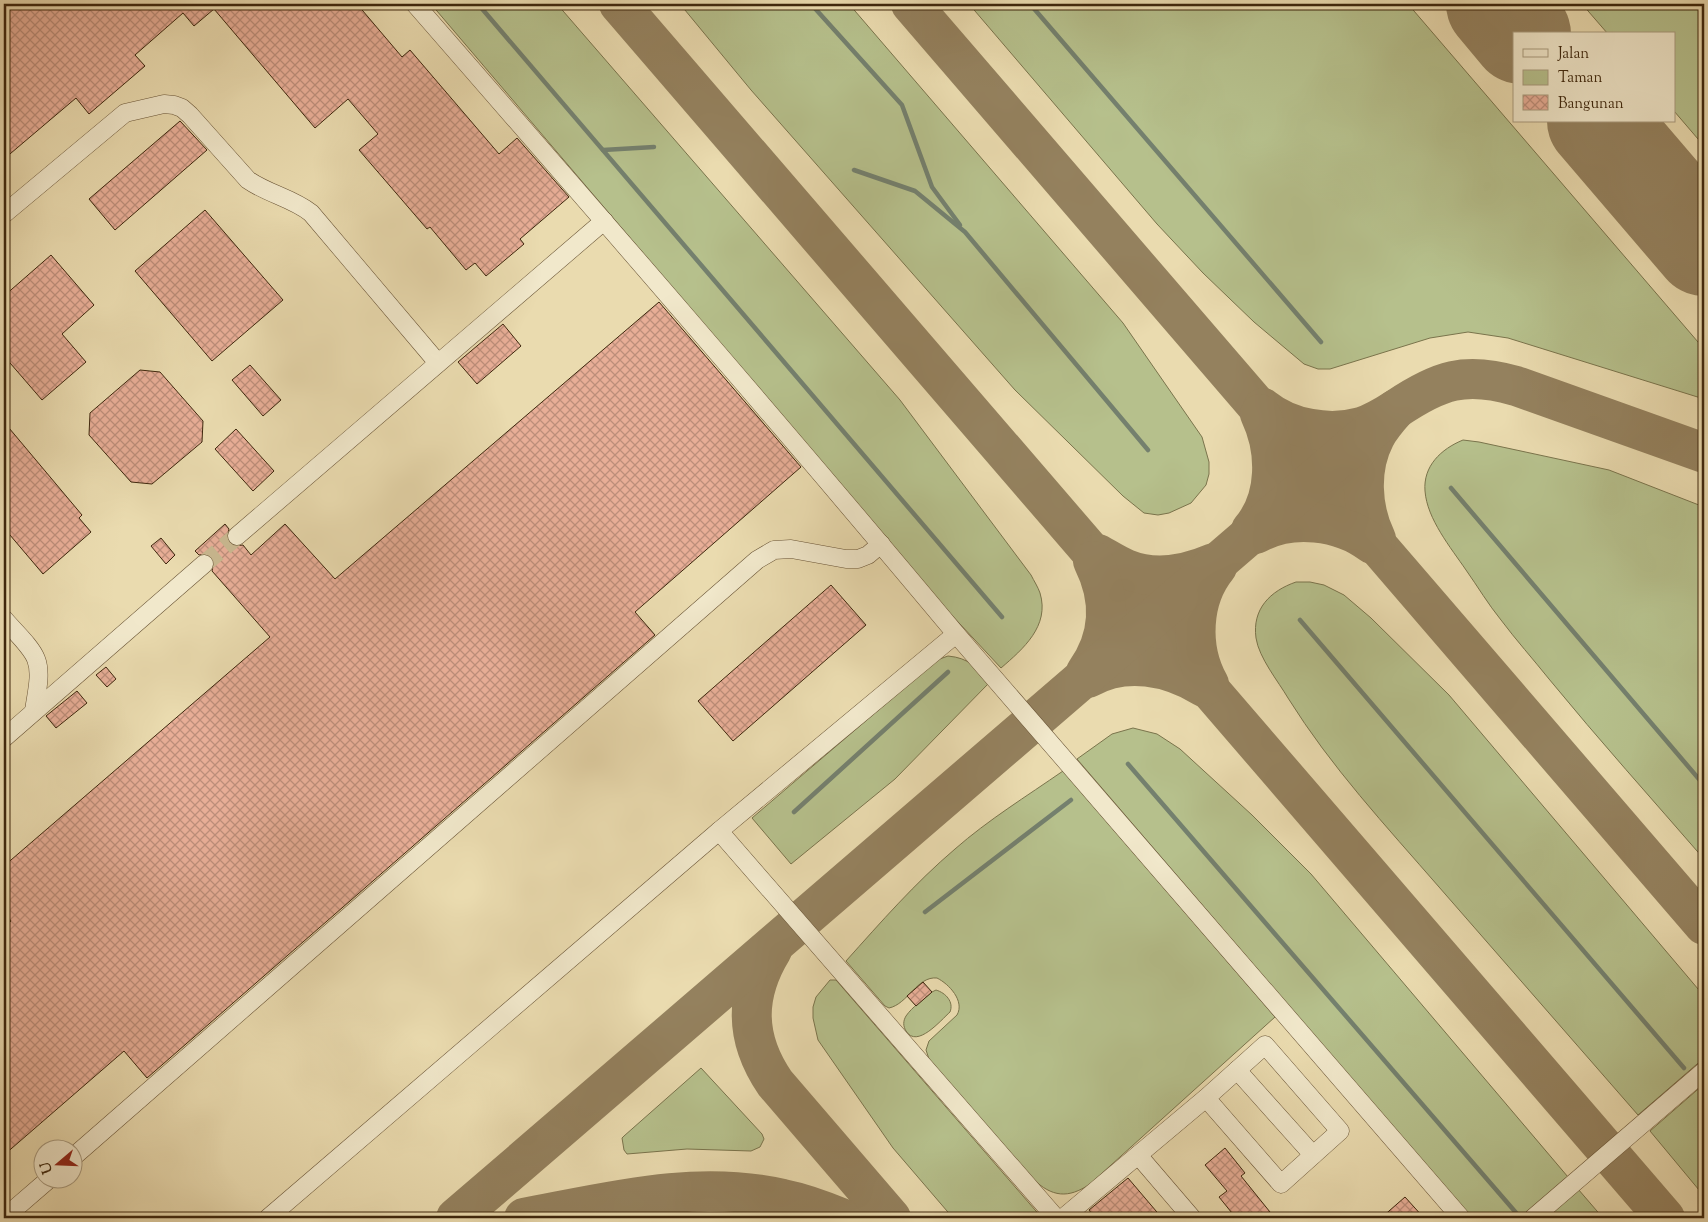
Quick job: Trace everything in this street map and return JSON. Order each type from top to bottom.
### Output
[{"type":"lane","points":[[415,4],[604,221],[956,634],[1461,1218]]},
{"type":"lane","points":[[4,214],[125,113],[164,104],[174,105],[182,108],[190,115],[248,180],[260,188],[300,204],[310,213],[438,363]]},
{"type":"lane","points":[[237,536],[604,221]]},
{"type":"lane","points":[[82,1149],[757,560],[774,550],[791,549],[846,559],[858,558],[868,555],[881,544]]},
{"type":"lane","points":[[4,738],[204,564]]},
{"type":"lane","points":[[4,618],[37,661],[38,675],[34,711]]},
{"type":"lane","points":[[268,1218],[719,831],[956,634]]},
{"type":"lane","points":[[719,831],[1056,1218]]},
{"type":"lane","points":[[1063,1218],[1206,1098],[1265,1045],[1340,1131],[1281,1184],[1206,1098]]},
{"type":"lane","points":[[1238,1070],[1313,1155]]},
{"type":"lane","points":[[1533,1218],[1704,1071]]},
{"type":"lane","points":[[1138,1155],[1192,1218]]},
{"type":"lane","points":[[4,1218],[36,1190]]},
{"type":"green space","points":[[431,4],[557,4],[900,400],[1031,575],[1039,591],[1042,605],[1038,626],[1026,645],[1001,668],[946,609]]},
{"type":"green space","points":[[680,4],[849,4],[1123,323],[1202,437],[1209,462],[1209,474],[1206,485],[1191,503],[1169,513],[1158,515],[1144,513],[1123,496],[1015,390],[751,90]]},
{"type":"green space","points":[[969,4],[1408,4],[1704,349],[1704,399],[1508,338],[1468,332],[1430,338],[1330,369],[1318,369],[1304,364],[1254,322],[1203,273],[1157,224]]},
{"type":"green space","points":[[1582,4],[1704,4],[1704,146],[1676,113],[1676,32],[1606,32]]},
{"type":"green space","points":[[1463,440],[1609,470],[1704,507],[1704,859],[1513,635],[1492,608],[1441,533],[1430,512],[1425,482],[1430,466],[1435,460],[1448,448]]},
{"type":"green space","points":[[1296,582],[1324,585],[1344,595],[1371,618],[1449,695],[1704,996],[1704,1058],[1638,1115],[1360,796],[1322,748],[1274,677],[1258,646],[1256,638],[1257,618],[1265,602],[1271,596],[1278,590]]},
{"type":"green space","points":[[948,656],[962,659],[972,664],[988,684],[895,779],[791,864],[752,818],[937,660]]},
{"type":"green space","points":[[1133,728],[1157,734],[1180,749],[1252,815],[1311,874],[1568,1177],[1521,1218],[1471,1218],[1077,759],[1112,734]]},
{"type":"green space","points":[[1063,771],[1275,1017],[1090,1184],[1067,1194],[1060,1194],[1047,1189],[1033,1179],[929,1059],[926,1050],[929,1041],[957,1015],[959,1010],[959,1004],[951,989],[937,978],[930,979],[924,981],[902,1001],[889,1008],[885,1006],[846,961],[885,917],[940,862],[994,818]]},
{"type":"green space","points":[[830,980],[836,980],[1042,1218],[953,1218],[893,1148],[818,1040],[813,1018],[813,1007],[816,997]]},
{"type":"green space","points":[[936,990],[943,993],[950,1001],[950,1012],[929,1031],[916,1037],[911,1036],[904,1027],[906,1016],[911,1009]]},
{"type":"green space","points":[[701,1068],[762,1134],[764,1139],[760,1147],[751,1151],[687,1149],[627,1154],[624,1150],[622,1138]]},
{"type":"green space","points":[[1704,1084],[1704,1196],[1650,1131]]},
{"type":"green space","points":[[1578,1189],[1603,1218],[1545,1218]]},
{"type":"building","points":[[4,4],[357,4],[402,57],[410,50],[499,154],[517,138],[569,197],[520,239],[524,244],[486,276],[475,263],[466,270],[430,227],[427,229],[359,150],[378,134],[348,99],[315,128],[214,9],[194,26],[183,13],[135,55],[145,66],[89,114],[76,98],[4,159]]},
{"type":"building","points":[[180,121],[207,150],[115,230],[89,199]]},
{"type":"building","points":[[205,210],[283,300],[212,361],[135,271]]},
{"type":"building","points":[[51,255],[94,305],[62,334],[86,362],[42,400],[4,356],[4,296]]},
{"type":"building","points":[[659,302],[801,467],[635,612],[655,635],[147,1078],[124,1051],[4,1155],[4,927],[11,921],[4,912],[4,866],[270,637],[212,571],[214,562],[212,557],[207,554],[199,555],[195,551],[225,524],[229,529],[227,537],[229,543],[234,546],[243,545],[251,555],[285,524],[335,579]]},
{"type":"building","points":[[503,324],[521,346],[477,384],[458,362]]},
{"type":"building","points":[[250,365],[281,400],[263,416],[232,380]]},
{"type":"building","points":[[140,370],[160,372],[203,421],[202,442],[152,484],[131,482],[89,435],[90,413]]},
{"type":"building","points":[[4,422],[82,515],[79,518],[91,532],[43,574],[4,528]]},
{"type":"building","points":[[236,429],[274,471],[253,491],[215,449]]},
{"type":"building","points":[[161,538],[175,555],[166,564],[151,546]]},
{"type":"building","points":[[831,585],[866,625],[733,741],[698,701]]},
{"type":"building","points":[[106,667],[116,679],[107,687],[96,675]]},
{"type":"building","points":[[77,691],[87,703],[56,728],[46,716]]},
{"type":"building","points":[[923,982],[932,992],[916,1006],[907,996]]},
{"type":"building","points":[[1225,1148],[1245,1173],[1241,1176],[1270,1212],[1262,1218],[1236,1218],[1219,1197],[1227,1191],[1205,1165]]},
{"type":"building","points":[[1128,1178],[1162,1218],[1095,1218],[1089,1210]]},
{"type":"building","points":[[1405,1197],[1424,1218],[1381,1218]]},
{"type":"waterway","points":[[478,4],[1002,617]]},
{"type":"waterway","points":[[811,4],[902,105],[932,187],[960,225]]},
{"type":"waterway","points":[[1030,4],[1321,342]]},
{"type":"waterway","points":[[603,150],[654,147]]},
{"type":"waterway","points":[[854,170],[915,191],[965,232],[1148,450]]},
{"type":"waterway","points":[[1451,488],[1704,785]]},
{"type":"waterway","points":[[1300,620],[1684,1068]]},
{"type":"waterway","points":[[794,812],[948,672]]},
{"type":"waterway","points":[[1128,764],[1518,1215]]},
{"type":"waterway","points":[[925,912],[1071,800]]},
{"type":"taxiway","points":[[619,4],[1665,1218]]},
{"type":"taxiway","points":[[911,4],[1704,925]]},
{"type":"taxiway","points":[[456,1218],[1396,409],[1411,399],[1439,385],[1453,381],[1467,379],[1498,381],[1704,453]]},
{"type":"taxiway","points":[[1263,408],[1273,415],[1297,426],[1336,431],[1361,427],[1396,409],[1377,433],[1366,462],[1364,475],[1365,501],[1367,514],[1376,539]]},
{"type":"taxiway","points":[[1251,530],[1260,517],[1266,503],[1272,473],[1270,443],[1260,414]]},
{"type":"taxiway","points":[[1256,534],[1285,524],[1315,522],[1346,530],[1372,544]]},
{"type":"taxiway","points":[[1098,554],[1115,564],[1137,573],[1159,576],[1193,571],[1214,563]]},
{"type":"taxiway","points":[[1086,672],[1100,645],[1106,618],[1103,589],[1093,561]]},
{"type":"taxiway","points":[[1209,684],[1198,655],[1196,624],[1202,594],[1208,580],[1217,567]]},
{"type":"taxiway","points":[[1088,678],[1102,671],[1117,668],[1147,667],[1162,669],[1204,687]]},
{"type":"taxiway","points":[[772,950],[756,984],[752,1017],[753,1034],[765,1067],[775,1083],[891,1218]]},
{"type":"taxiway","points":[[524,1218],[653,1195],[718,1191],[751,1193],[783,1199],[841,1218]]},
{"type":"runway","points":[[1496,4],[1519,32]]},
{"type":"runway","points":[[1598,122],[1704,246]]},
{"type":"tunnel","points":[[204,564],[237,536]]}]
